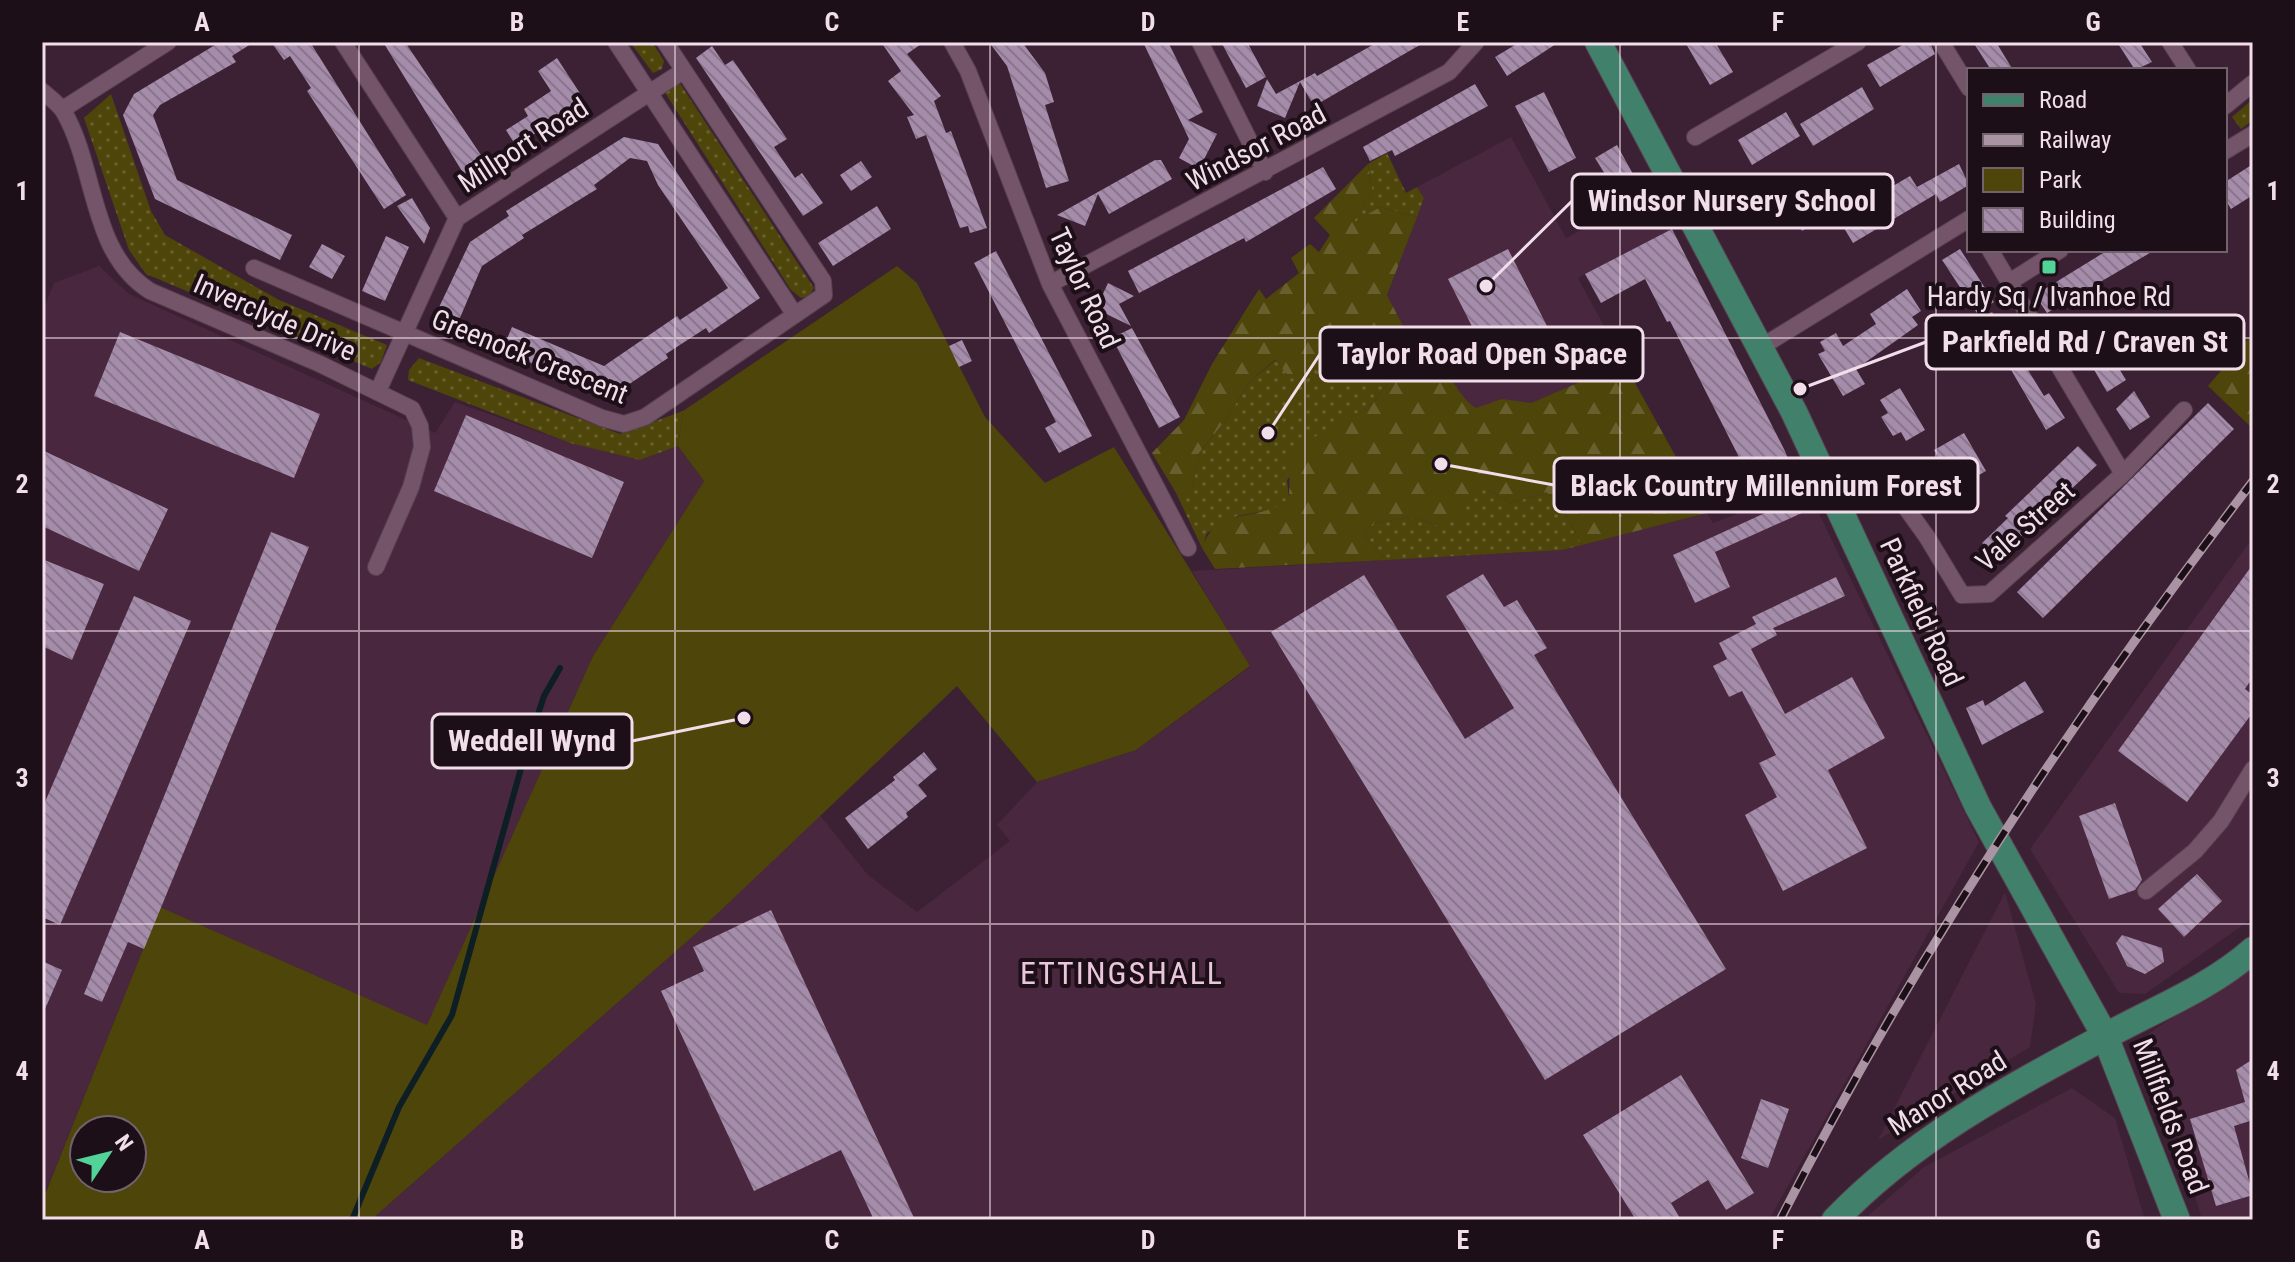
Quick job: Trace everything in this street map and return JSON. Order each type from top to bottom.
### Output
[{"type":"main road","name":"Parkfield Road","points":[[1598,42],[1761,347],[1978,807],[2105,1036]]},
{"type":"main road","name":"Manor Road","points":[[1835,1220],[1920,1143],[2105,1036],[2205,984],[2253,950]]},
{"type":"main road","name":"Millfields Road","points":[[2105,1036],[2177,1220]]},
{"type":"street","points":[[42,91],[63,109],[168,42]]},
{"type":"street","points":[[343,42],[457,218]]},
{"type":"street","points":[[616,42],[795,315]]},
{"type":"street","name":"Greenock Crescent","points":[[405,334],[624,424],[645,417],[824,295],[823,281],[665,42]]},
{"type":"street","name":"Taylor Road","points":[[952,42],[968,71],[1050,284],[1188,548]]},
{"type":"street","points":[[1200,42],[1265,172]]},
{"type":"street","name":"Windsor Road","points":[[1050,284],[1449,72],[1476,42]]},
{"type":"street","points":[[1695,137],[1858,42]]},
{"type":"street","points":[[1941,42],[1967,85]]},
{"type":"street","points":[[2170,42],[2187,68]]},
{"type":"street","name":"Millport Road","points":[[378,391],[457,218],[683,71]]},
{"type":"street","points":[[2227,104],[2253,83]]},
{"type":"street","name":"Inverclyde Drive","points":[[63,109],[113,253],[130,279],[150,291],[378,391],[412,409],[420,426],[422,447],[411,487],[376,567]]},
{"type":"street","points":[[2228,143],[2253,134]]},
{"type":"street","points":[[1761,347],[1967,220]]},
{"type":"street","points":[[1991,252],[2123,474]]},
{"type":"street","points":[[2008,283],[2057,252]]},
{"type":"street","points":[[254,268],[405,334]]},
{"type":"street","name":"Vale Street","points":[[1881,473],[1927,537],[1962,595],[1989,594],[2123,474],[2184,410]]},
{"type":"street","points":[[2146,891],[2195,851],[2221,821],[2253,769]]},
{"type":"shaded area","points":[[1511,137],[1566,238],[1658,191],[1676,227],[1578,278],[1624,363],[1457,435],[1387,295],[1424,198],[1417,187]]},
{"type":"shaded area","points":[[99,266],[129,294],[435,433],[455,402],[570,443],[640,460],[678,446],[704,481],[593,656],[427,1026],[160,907],[77,1114],[68,1114],[68,1136],[42,1201],[42,312],[54,283]]},
{"type":"shaded area","points":[[1806,487],[1979,842],[1769,1220],[371,1220],[700,930],[819,814],[868,875],[917,912],[1010,841],[997,825],[1037,782],[1136,750],[1250,667],[1192,571],[1562,550],[1707,513],[1713,523]]},
{"type":"shaded area","points":[[2253,537],[2253,918],[2145,994],[2119,993],[2030,849]]},
{"type":"shaded area","points":[[2005,892],[2036,1004],[2030,1047],[1878,1140]]},
{"type":"shaded area","points":[[2253,963],[2253,1220],[2202,1220],[2148,1034]]},
{"type":"shaded area","points":[[2072,1088],[2115,1118],[2145,1220],[1863,1220],[1924,1167]]},
{"type":"green space","points":[[630,42],[652,42],[664,61],[662,69],[653,73]]},
{"type":"green space","points":[[679,82],[814,288],[809,296],[801,298],[791,290],[664,91]]},
{"type":"green space","points":[[111,94],[151,211],[165,235],[279,300],[387,345],[381,362],[372,369],[146,274],[129,250],[84,118]]},
{"type":"green space","points":[[2253,99],[2253,120],[2241,129],[2232,117]]},
{"type":"green space","points":[[1387,153],[1406,193],[1417,187],[1424,198],[1417,217],[1380,207],[1352,224],[1372,190],[1368,164]]},
{"type":"green space","points":[[1368,164],[1372,190],[1353,223],[1380,207],[1417,217],[1387,295],[1403,326],[1302,374],[1287,374],[1275,360],[1250,381],[1225,421],[1199,453],[1191,495],[1176,493],[1152,453],[1184,420],[1212,364],[1259,289],[1266,299],[1299,273],[1291,258],[1310,244],[1319,252],[1330,235],[1314,218]]},
{"type":"green space","points":[[897,266],[917,283],[985,417],[1045,483],[1114,447],[1250,666],[1136,750],[1037,782],[957,686],[700,930],[371,1220],[42,1220],[42,1202],[68,1137],[68,1194],[148,1194],[148,1114],[77,1114],[160,907],[427,1025],[593,656],[704,481],[678,446],[683,411]]},
{"type":"green space","points":[[1403,326],[1426,373],[1388,383],[1371,405],[1340,424],[1287,480],[1289,498],[1276,509],[1237,516],[1207,533],[1202,548],[1176,493],[1191,494],[1199,453],[1225,421],[1250,381],[1276,360],[1287,374],[1302,374]]},
{"type":"green space","points":[[2253,333],[2253,425],[2251,427],[2208,386]]},
{"type":"green space","points":[[419,358],[620,434],[683,411],[678,446],[640,460],[570,443],[408,380],[409,370]]},
{"type":"green space","points":[[1624,363],[1707,513],[1582,545],[1561,505],[1547,492],[1510,503],[1489,490],[1471,490],[1462,518],[1439,526],[1411,517],[1372,524],[1364,536],[1387,560],[1215,569],[1202,548],[1209,534],[1228,519],[1265,511],[1289,498],[1290,458],[1304,443],[1371,405],[1388,383],[1443,372],[1476,408],[1502,399],[1531,403]],"holes":[[[1606,457],[1635,466],[1644,475],[1651,490],[1641,506],[1624,518],[1607,511],[1592,493],[1588,466]]]},
{"type":"green space","points":[[1606,457],[1635,466],[1644,475],[1651,490],[1641,506],[1624,518],[1607,511],[1592,493],[1588,466]]},
{"type":"green space","points":[[1471,490],[1489,490],[1510,503],[1547,492],[1561,505],[1582,545],[1562,550],[1387,560],[1364,536],[1372,524],[1411,517],[1439,526]]},
{"type":"building","points":[[220,42],[254,42],[232,56],[236,62],[160,105],[153,115],[177,180],[292,235],[280,260],[155,199],[123,115],[134,94]]},
{"type":"building","points":[[271,42],[310,42],[406,195],[384,209],[307,91],[311,88],[290,56],[284,60]]},
{"type":"building","points":[[383,42],[405,42],[489,167],[468,181]]},
{"type":"building","points":[[881,42],[924,42],[907,54],[941,96],[934,101],[946,133],[951,131],[987,228],[970,233],[968,226],[960,228],[926,135],[916,139],[907,117],[914,115],[888,81],[901,71]]},
{"type":"building","points":[[989,42],[1022,42],[1045,73],[1054,102],[1045,105],[1069,181],[1046,188],[1007,66]]},
{"type":"building","points":[[1143,42],[1168,42],[1203,112],[1188,120],[1217,134],[1199,169],[1179,158],[1189,139]]},
{"type":"building","points":[[1221,42],[1247,42],[1266,77],[1246,88]]},
{"type":"building","points":[[1378,42],[1425,42],[1314,106],[1300,82],[1285,118],[1257,106],[1267,79],[1276,94],[1315,73],[1317,76]]},
{"type":"building","points":[[1520,42],[1559,42],[1507,76],[1495,57]]},
{"type":"building","points":[[1685,42],[1715,42],[1733,72],[1710,85]]},
{"type":"building","points":[[1908,42],[1930,42],[1935,54],[1880,87],[1867,65]]},
{"type":"building","points":[[1973,42],[1996,42],[2012,68],[1990,68]]},
{"type":"building","points":[[2117,42],[2139,42],[2152,62],[2134,68]]},
{"type":"building","points":[[712,46],[725,65],[733,60],[787,139],[774,147],[795,178],[802,173],[823,203],[803,216],[696,58]]},
{"type":"building","points":[[557,58],[585,101],[516,146],[506,130],[528,116],[524,109],[551,91],[538,71]]},
{"type":"building","points":[[1475,84],[1488,106],[1395,156],[1392,150],[1370,161],[1363,147]]},
{"type":"building","points":[[1862,87],[1874,109],[1813,146],[1800,124]]},
{"type":"building","points":[[1544,92],[1576,158],[1549,172],[1515,106]]},
{"type":"building","points":[[1786,112],[1800,136],[1752,165],[1738,140]]},
{"type":"building","points":[[624,137],[658,144],[760,298],[709,333],[706,328],[666,354],[668,358],[616,393],[574,374],[572,380],[502,351],[512,327],[604,366],[677,316],[680,320],[728,288],[658,185],[647,161],[630,158],[594,185],[597,189],[522,235],[524,238],[482,266],[454,332],[432,322],[470,242],[509,216],[506,211]]},
{"type":"building","points":[[1617,145],[1639,185],[1598,207],[1589,189],[1608,179],[1595,158]]},
{"type":"building","points":[[1155,160],[1161,160],[1172,179],[1109,214],[1098,194],[1085,226],[1057,215]]},
{"type":"building","points":[[861,161],[872,177],[851,191],[840,175]]},
{"type":"building","points":[[1959,164],[1967,181],[1967,186],[1940,202],[1936,194],[1853,243],[1838,218],[1910,176],[1917,187]]},
{"type":"building","points":[[2253,164],[2253,195],[2231,209],[2227,202],[2227,181]]},
{"type":"building","points":[[1323,167],[1336,189],[1246,242],[1244,238],[1139,293],[1128,271]]},
{"type":"building","points":[[1790,176],[1818,221],[1802,231],[1773,186]]},
{"type":"building","points":[[412,198],[430,228],[424,244],[397,206]]},
{"type":"building","points":[[877,206],[891,229],[833,266],[818,243]]},
{"type":"building","points":[[1672,229],[1785,451],[1798,483],[1790,487],[1802,513],[1715,552],[1730,587],[1695,603],[1673,555],[1776,508],[1756,466],[1746,471],[1670,321],[1667,322],[1645,279],[1601,303],[1585,274]]},
{"type":"building","points":[[386,236],[409,247],[385,301],[362,291]]},
{"type":"building","points":[[322,244],[345,256],[332,279],[309,267]]},
{"type":"building","points":[[1508,249],[1550,332],[1490,362],[1448,279]]},
{"type":"building","points":[[1960,249],[1994,302],[1977,313],[1942,260]]},
{"type":"building","points":[[996,251],[1092,436],[1059,453],[1045,428],[1056,422],[974,263]]},
{"type":"building","points":[[2105,252],[2152,252],[2047,313],[2035,295]]},
{"type":"building","points":[[1108,283],[1134,296],[1119,304],[1131,326],[1096,309]]},
{"type":"building","points":[[1907,289],[1921,311],[1912,317],[1918,325],[1856,369],[1865,384],[1843,396],[1818,354],[1825,351],[1820,342],[1836,333],[1843,346],[1876,324],[1870,314]]},
{"type":"building","points":[[1992,312],[2044,396],[2049,393],[2065,418],[2046,430],[2003,356],[1990,339],[1983,343],[1972,325]]},
{"type":"building","points":[[1132,328],[1180,417],[1159,428],[1112,338]]},
{"type":"building","points":[[2096,331],[2126,380],[2107,392],[2078,342]]},
{"type":"building","points":[[120,332],[320,414],[294,478],[94,396]]},
{"type":"building","points":[[962,340],[972,361],[959,367],[949,346]]},
{"type":"building","points":[[1900,388],[1925,430],[1906,441],[1901,432],[1893,436],[1881,417],[1888,413],[1880,400]]},
{"type":"building","points":[[2134,391],[2150,417],[2130,430],[2116,409]]},
{"type":"building","points":[[2208,403],[2234,429],[2043,618],[2017,592]]},
{"type":"building","points":[[466,415],[624,482],[592,558],[434,491]]},
{"type":"building","points":[[1964,433],[1986,471],[1970,480],[1964,469],[1950,478],[1934,450]]},
{"type":"building","points":[[2078,446],[2097,465],[2018,539],[2021,541],[2000,561],[1982,543],[2008,518],[2005,516]]},
{"type":"building","points":[[42,450],[168,509],[139,571],[42,526]]},
{"type":"building","points":[[271,532],[309,547],[144,949],[128,942],[102,1002],[84,994]]},
{"type":"building","points":[[42,559],[104,584],[72,660],[42,646]]},
{"type":"building","points":[[2253,564],[2253,677],[2245,689],[2253,695],[2253,712],[2187,802],[2118,751]]},
{"type":"building","points":[[1483,574],[1504,607],[1517,600],[1547,648],[1534,655],[1726,969],[1545,1080],[1271,632],[1364,575],[1465,739],[1514,708],[1446,596]]},
{"type":"building","points":[[1836,577],[1845,596],[1773,628],[1777,635],[1751,649],[1785,714],[1852,677],[1885,738],[1828,770],[1867,848],[1783,891],[1745,815],[1777,797],[1759,763],[1776,755],[1742,691],[1729,697],[1713,666],[1727,659],[1719,643],[1756,624],[1752,617]]},
{"type":"building","points":[[134,596],[191,621],[60,925],[42,917],[42,809]]},
{"type":"building","points":[[2025,681],[2044,712],[1982,745],[1966,708],[1983,700],[1985,706]]},
{"type":"building","points":[[924,752],[937,769],[918,785],[927,796],[906,813],[908,817],[868,849],[845,818],[895,780],[893,777]]},
{"type":"building","points":[[2115,803],[2142,880],[2135,890],[2109,899],[2079,816]]},
{"type":"building","points":[[2197,874],[2222,901],[2184,937],[2158,909]]},
{"type":"building","points":[[771,910],[915,1220],[874,1220],[841,1150],[754,1191],[661,991],[704,971],[693,947]]},
{"type":"building","points":[[2122,935],[2162,948],[2164,962],[2145,974],[2127,966],[2116,943]]},
{"type":"building","points":[[42,961],[62,970],[42,1016]]},
{"type":"building","points":[[2253,1059],[2253,1120],[2234,1126],[2253,1195],[2216,1206],[2190,1119],[2245,1102],[2236,1070]]},
{"type":"building","points":[[1681,1075],[1754,1193],[1726,1210],[1708,1180],[1671,1203],[1681,1220],[1636,1220],[1583,1135]]},
{"type":"building","points":[[1761,1099],[1789,1109],[1768,1168],[1741,1158]]},
{"type":"waterway","points":[[352,1220],[399,1107],[452,1015],[525,754],[544,696],[560,668]]},
{"type":"railway","points":[[1780,1220],[1885,1027],[2000,840],[2123,657],[2253,481]]},
{"type":"place","name":"Hardy Sq / Ivanhoe Rd","points":[[2049,267]]},
{"type":"place","name":"Windsor Nursery School","points":[[1486,286]]},
{"type":"place","name":"Parkfield Rd / Craven St","points":[[1800,389]]},
{"type":"place","name":"Taylor Road Open Space","points":[[1268,433]]},
{"type":"place","name":"Black Country Millennium Forest","points":[[1441,464]]},
{"type":"place","name":"Weddell Wynd","points":[[744,718]]},
{"type":"district","name":"ETTINGSHALL","points":[[1122,973]]}]
